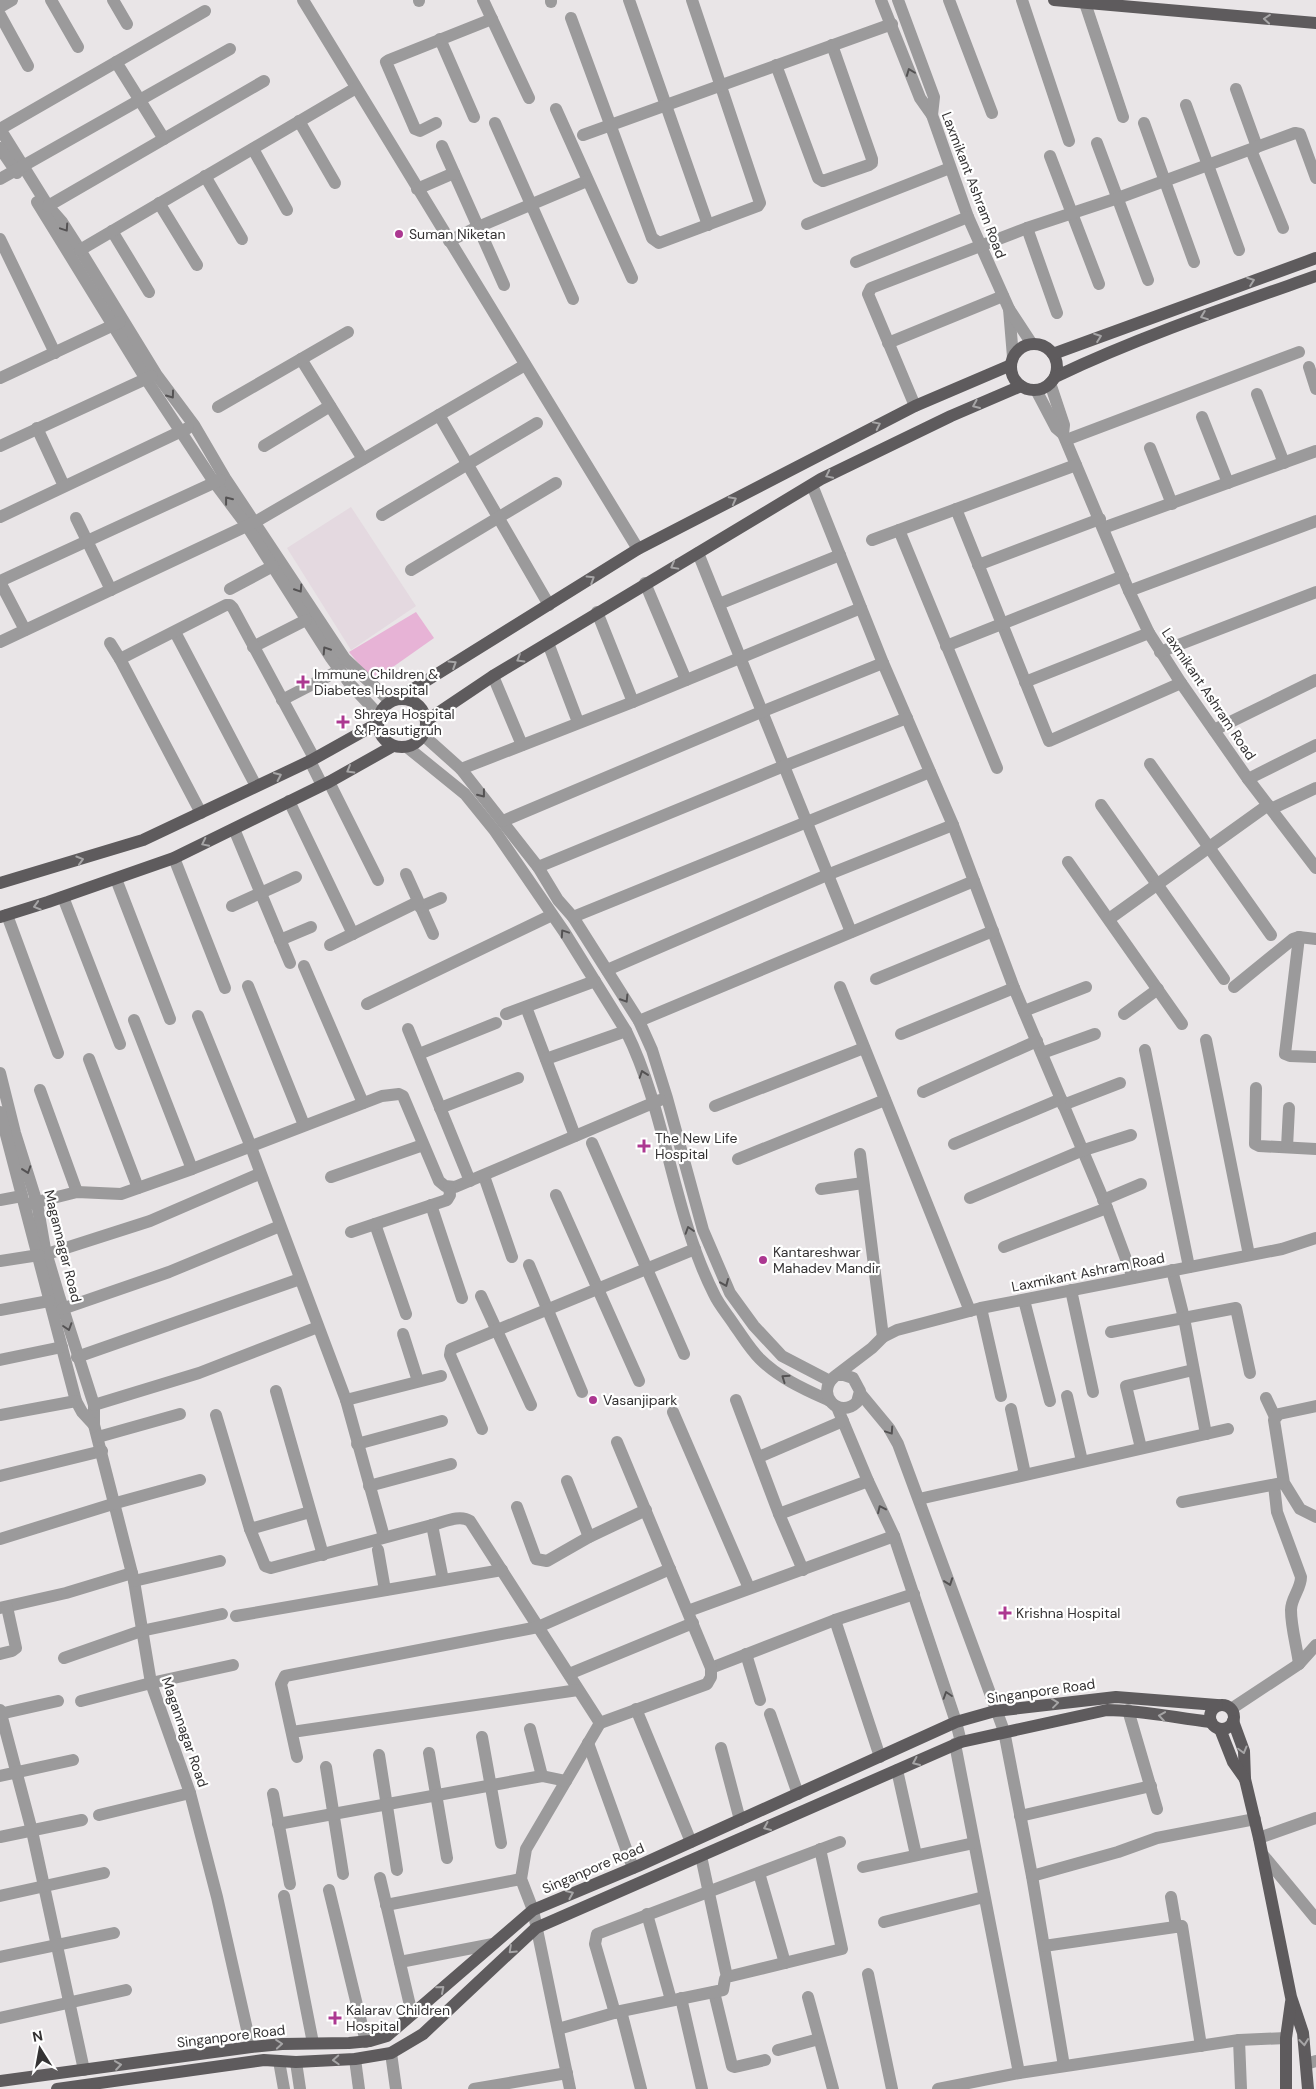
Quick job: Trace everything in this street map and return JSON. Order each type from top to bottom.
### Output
[{"type":"main road","points":[[1054,0],[1316,23]]},
{"type":"main road","points":[[1053,354],[1316,258]]},
{"type":"main road","points":[[426,721],[493,676],[597,612],[812,485],[951,416],[1021,386],[1036,390],[1091,360],[1194,319],[1316,276]]},
{"type":"main road","points":[[1021,386],[1012,373],[1012,361],[1018,351],[1032,344],[1040,345],[1053,354],[1056,361],[1052,380]]},
{"type":"main road","points":[[394,700],[407,699],[417,703],[424,711],[426,721],[423,735],[417,742],[407,747],[393,746],[385,741],[380,733],[378,719],[383,707],[394,700],[549,605],[638,549],[915,406],[1012,361]]},
{"type":"main road","points":[[0,883],[143,840],[312,759],[378,719]]},
{"type":"main road","points":[[4,916],[174,858],[326,784],[393,746]]},
{"type":"main road","name":"Singanpore Road","points":[[0,2081],[251,2047],[282,2044],[366,2042],[387,2036],[533,1910],[633,1868],[956,1722],[995,1711],[1116,1697],[1217,1705]]},
{"type":"main road","points":[[1245,1779],[1233,1762],[1210,1714],[1217,1705],[1225,1705],[1232,1715],[1244,1751],[1245,1779],[1263,1855],[1291,1997],[1311,2063],[1308,2089]]},
{"type":"main road","name":"Singanpore Road","points":[[57,2089],[264,2060],[296,2062],[355,2059],[391,2053],[423,2034],[536,1928],[958,1743],[1107,1710],[1128,1710],[1215,1725]]},
{"type":"main road","points":[[1215,1725],[1228,1727],[1232,1715]]},
{"type":"main road","points":[[1286,2089],[1286,2038],[1291,1997]]},
{"type":"street","points":[[0,7],[12,0]]},
{"type":"street","points":[[51,0],[78,47]]},
{"type":"street","points":[[114,0],[127,24]]},
{"type":"street","points":[[303,0],[638,549]]},
{"type":"street","points":[[483,0],[529,98]]},
{"type":"street","points":[[629,0],[708,225]]},
{"type":"street","points":[[571,18],[654,242],[659,243],[758,206],[760,202],[692,0]]},
{"type":"street","name":"Laxmikant Ashram Road","points":[[881,0],[920,98],[932,115],[968,217],[1009,310],[1012,361]]},
{"type":"street","points":[[898,0],[934,97],[932,115]]},
{"type":"street","points":[[949,0],[992,113]]},
{"type":"street","points":[[1022,0],[1070,141]]},
{"type":"street","points":[[1084,3],[1123,117]]},
{"type":"street","points":[[205,11],[0,129],[19,168],[151,376],[181,431],[251,524],[345,659],[394,700]]},
{"type":"street","points":[[0,15],[28,66]]},
{"type":"street","points":[[436,123],[420,131],[416,129],[386,62],[492,19]]},
{"type":"street","points":[[583,135],[892,24]]},
{"type":"street","points":[[440,39],[474,116]]},
{"type":"street","points":[[776,65],[818,178],[823,181],[869,165],[872,163],[872,159],[832,45]]},
{"type":"street","points":[[0,179],[230,48]]},
{"type":"street","points":[[116,62],[164,139]]},
{"type":"street","points":[[48,206],[264,81]]},
{"type":"street","points":[[80,250],[356,88]]},
{"type":"street","points":[[1236,89],[1254,148],[1283,228]]},
{"type":"street","points":[[1186,105],[1239,250]]},
{"type":"street","points":[[556,109],[587,182],[632,278]]},
{"type":"street","points":[[299,121],[335,183]]},
{"type":"street","points":[[495,123],[573,299]]},
{"type":"street","points":[[1144,124],[1194,262]]},
{"type":"street","points":[[915,406],[868,294],[868,290],[1027,228],[1118,198],[1298,132],[1311,148],[1316,178]]},
{"type":"street","points":[[1097,143],[1148,280]]},
{"type":"street","points":[[442,146],[504,285]]},
{"type":"street","points":[[0,148],[19,168],[62,222],[80,250],[118,323]]},
{"type":"street","points":[[252,149],[287,210]]},
{"type":"street","points":[[1050,156],[1099,284]]},
{"type":"street","points":[[807,224],[950,168]]},
{"type":"street","points":[[417,188],[454,173]]},
{"type":"street","points":[[205,176],[242,239]]},
{"type":"street","points":[[449,241],[587,182]]},
{"type":"street","points":[[159,203],[197,265]]},
{"type":"street","points":[[856,262],[968,217]]},
{"type":"street","points":[[1027,228],[1057,313]]},
{"type":"street","points":[[112,231],[149,292]]},
{"type":"street","points":[[0,240],[55,354]]},
{"type":"street","points":[[888,343],[1003,296]]},
{"type":"street","points":[[1009,310],[1032,344]]},
{"type":"street","points":[[0,378],[118,323]]},
{"type":"street","points":[[218,407],[348,332]]},
{"type":"street","points":[[1036,390],[1056,428],[1065,437],[1299,352]]},
{"type":"street","points":[[301,359],[363,459]]},
{"type":"street","points":[[0,642],[251,524],[525,365]]},
{"type":"street","points":[[1309,367],[1316,389]]},
{"type":"street","points":[[151,376],[194,425],[219,480]]},
{"type":"street","points":[[0,446],[151,376]]},
{"type":"street","name":"Laxmikant Ashram Road","points":[[1052,380],[1064,425],[1065,437],[1076,465],[1129,592],[1160,652],[1248,779],[1316,868]]},
{"type":"street","points":[[1257,394],[1284,463]]},
{"type":"street","points":[[264,446],[330,406]]},
{"type":"street","points":[[439,415],[549,605]]},
{"type":"street","points":[[1202,417],[1228,484]]},
{"type":"street","points":[[382,514],[537,422]]},
{"type":"street","points":[[0,517],[194,425]]},
{"type":"street","points":[[37,428],[64,486]]},
{"type":"street","points":[[1150,448],[1172,504]]},
{"type":"street","points":[[978,565],[1101,524],[1172,504],[1316,452]]},
{"type":"street","points":[[872,540],[1076,465]]},
{"type":"street","points":[[25,630],[0,581],[219,480]]},
{"type":"street","points":[[411,570],[556,483]]},
{"type":"street","points":[[812,485],[883,663],[953,825],[1014,988],[1105,1204],[1133,1278]]},
{"type":"street","points":[[956,509],[1048,739],[1052,741],[1181,683]]},
{"type":"street","points":[[76,518],[111,590]]},
{"type":"street","points":[[1129,592],[1316,521]]},
{"type":"street","points":[[251,524],[273,566],[306,620],[340,670],[378,719]]},
{"type":"street","points":[[899,530],[997,768]]},
{"type":"street","points":[[698,553],[806,823],[852,932]]},
{"type":"street","points":[[719,604],[840,555]]},
{"type":"street","points":[[230,589],[273,566]]},
{"type":"street","points":[[946,646],[1123,576]]},
{"type":"street","points":[[645,583],[686,680]]},
{"type":"street","points":[[1160,652],[1316,592]]},
{"type":"street","points":[[120,659],[230,605],[378,880]]},
{"type":"street","points":[[461,769],[633,702],[861,608]]},
{"type":"street","points":[[597,612],[633,702]]},
{"type":"street","points":[[253,647],[306,620]]},
{"type":"street","points":[[175,632],[256,786]]},
{"type":"street","points":[[1025,682],[1150,633]]},
{"type":"street","points":[[548,642],[578,722]]},
{"type":"street","points":[[110,643],[201,813]]},
{"type":"street","points":[[503,821],[761,712],[883,663]]},
{"type":"street","points":[[282,700],[340,670]]},
{"type":"street","points":[[493,676],[522,745]]},
{"type":"street","points":[[1214,730],[1316,680]]},
{"type":"street","points":[[538,867],[906,718]]},
{"type":"street","points":[[407,747],[466,794],[495,831],[596,981],[626,1031],[634,1047],[653,1102],[695,1249],[714,1295],[752,1350],[768,1366],[791,1382],[832,1404],[851,1407],[858,1400],[860,1393],[859,1386],[853,1378],[849,1376],[834,1378],[782,1356],[754,1326],[730,1293],[703,1230],[667,1098],[652,1050],[639,1021],[608,970],[573,917],[558,900],[538,867],[461,769],[423,735]]},
{"type":"street","points":[[1248,779],[1316,745]]},
{"type":"street","points":[[1150,764],[1271,935]]},
{"type":"street","points":[[573,917],[930,772]]},
{"type":"street","points":[[1109,918],[1269,807],[1316,788]]},
{"type":"street","points":[[289,801],[353,934]]},
{"type":"street","points":[[1101,805],[1229,983],[1286,943],[1299,937],[1316,939]]},
{"type":"street","points":[[608,970],[953,825]]},
{"type":"street","points":[[234,829],[290,963]]},
{"type":"street","points":[[174,858],[225,988]]},
{"type":"street","points":[[1068,862],[1182,1024]]},
{"type":"street","points":[[406,874],[433,934]]},
{"type":"street","points":[[232,906],[296,877]]},
{"type":"street","points":[[116,878],[170,1019]]},
{"type":"street","points":[[639,1021],[974,881]]},
{"type":"street","points":[[63,897],[120,1044]]},
{"type":"street","points":[[330,945],[420,904],[441,898]]},
{"type":"street","points":[[367,1004],[552,915]]},
{"type":"street","points":[[4,916],[58,1053]]},
{"type":"street","points":[[280,940],[311,927]]},
{"type":"street","points":[[876,979],[993,931]]},
{"type":"street","points":[[1299,937],[1285,1054],[1290,1056],[1316,1057]]},
{"type":"street","points":[[304,966],[363,1104]]},
{"type":"street","points":[[506,1014],[596,981]]},
{"type":"street","points":[[248,986],[304,1125]]},
{"type":"street","points":[[840,987],[885,1100],[975,1310],[1001,1396]]},
{"type":"street","points":[[1024,1011],[1086,987]]},
{"type":"street","points":[[901,1034],[1014,988]]},
{"type":"street","points":[[1124,1014],[1158,989]]},
{"type":"street","points":[[526,1007],[576,1136]]},
{"type":"street","points":[[198,1016],[251,1147],[346,1400],[384,1537]]},
{"type":"street","points":[[134,1020],[192,1169]]},
{"type":"street","points":[[419,1054],[496,1023]]},
{"type":"street","points":[[408,1029],[470,1181]]},
{"type":"street","points":[[546,1059],[626,1031]]},
{"type":"street","points":[[1042,1053],[1095,1034]]},
{"type":"street","points":[[1206,1040],[1249,1255]]},
{"type":"street","points":[[923,1092],[1037,1041]]},
{"type":"street","points":[[716,1106],[864,1048]]},
{"type":"street","points":[[1145,1050],[1189,1267]]},
{"type":"street","points":[[89,1059],[138,1188]]},
{"type":"street","name":"Magannagar Road","points":[[0,1073],[15,1133],[28,1201]]},
{"type":"street","points":[[440,1108],[518,1078]]},
{"type":"street","points":[[954,1144],[1062,1102],[1120,1083]]},
{"type":"street","points":[[1256,1088],[1255,1144],[1259,1146],[1316,1149]]},
{"type":"street","points":[[40,1090],[78,1192]]},
{"type":"street","points":[[0,1200],[28,1201],[78,1192],[121,1194],[251,1147],[382,1096],[399,1094],[403,1096],[439,1181],[448,1187],[455,1187],[653,1102],[667,1098]]},
{"type":"street","points":[[738,1159],[885,1100]]},
{"type":"street","points":[[1286,1147],[1289,1108]]},
{"type":"street","name":"Magannagar Road","points":[[0,1112],[43,1254],[94,1405],[96,1431],[116,1503],[133,1577],[151,1683],[190,1793],[215,1889],[251,2047]]},
{"type":"street","points":[[970,1198],[1082,1151],[1132,1135]]},
{"type":"street","points":[[592,1144],[684,1354]]},
{"type":"street","points":[[331,1177],[423,1145]]},
{"type":"street","points":[[860,1154],[882,1337]]},
{"type":"street","points":[[0,1261],[43,1254],[150,1221],[260,1174]]},
{"type":"street","points":[[484,1176],[512,1257]]},
{"type":"street","points":[[821,1189],[864,1183]]},
{"type":"street","points":[[1004,1247],[1105,1204],[1141,1184]]},
{"type":"street","points":[[351,1232],[449,1198],[448,1187]]},
{"type":"street","points":[[556,1195],[639,1381]]},
{"type":"street","points":[[431,1205],[462,1298]]},
{"type":"street","points":[[376,1224],[406,1314]]},
{"type":"street","points":[[62,1309],[169,1272],[280,1226]]},
{"type":"street","name":"Laxmikant Ashram Road","points":[[834,1378],[872,1348],[882,1337],[897,1330],[975,1310],[1249,1255],[1316,1238]]},
{"type":"street","points":[[482,1429],[450,1355],[451,1349],[695,1249]]},
{"type":"street","name":"Magannagar Road","points":[[43,1254],[49,1301],[76,1401],[96,1431]]},
{"type":"street","points":[[529,1265],[582,1392]]},
{"type":"street","points":[[1172,1270],[1184,1318],[1206,1434]]},
{"type":"street","points":[[77,1357],[300,1279]]},
{"type":"street","points":[[1071,1290],[1094,1392]]},
{"type":"street","points":[[481,1296],[530,1405]]},
{"type":"street","points":[[1024,1300],[1050,1401]]},
{"type":"street","points":[[0,1310],[49,1301]]},
{"type":"street","points":[[1111,1332],[1236,1308],[1250,1372]]},
{"type":"street","points":[[94,1405],[199,1373],[318,1327]]},
{"type":"street","points":[[403,1334],[418,1381]]},
{"type":"street","points":[[0,1360],[62,1347]]},
{"type":"street","name":"Laxmikant Ashram Road","points":[[853,1378],[872,1348]]},
{"type":"street","points":[[1141,1448],[1126,1386],[1193,1370]]},
{"type":"street","points":[[346,1400],[441,1376]]},
{"type":"street","points":[[834,1378],[826,1390],[832,1404],[844,1421],[868,1481],[894,1536],[956,1722],[974,1843],[1019,2073]]},
{"type":"street","points":[[276,1391],[323,1555]]},
{"type":"street","points":[[860,1393],[894,1436],[1004,1732],[1032,1876],[1064,2066]]},
{"type":"street","points":[[1068,1396],[1082,1461]]},
{"type":"street","points":[[1266,1398],[1275,1417],[1279,1484],[1277,1512],[1301,1577],[1301,1585],[1291,1609],[1300,1664]]},
{"type":"street","points":[[736,1400],[779,1514],[803,1570]]},
{"type":"street","points":[[0,1415],[76,1401]]},
{"type":"street","points":[[1275,1417],[1279,1414],[1316,1406]]},
{"type":"street","points":[[1011,1409],[1025,1474]]},
{"type":"street","points":[[673,1412],[749,1588]]},
{"type":"street","points":[[96,1431],[180,1414]]},
{"type":"street","points":[[216,1415],[250,1529],[265,1566],[270,1568],[456,1518],[466,1518],[470,1521],[600,1723]]},
{"type":"street","points":[[358,1444],[442,1421]]},
{"type":"street","points":[[759,1457],[844,1421]]},
{"type":"street","points":[[919,1499],[1228,1429]]},
{"type":"street","points":[[570,2089],[533,1910],[522,1879],[526,1849],[600,1723],[707,1684],[711,1678],[711,1668],[618,1442]]},
{"type":"street","points":[[0,1476],[102,1451]]},
{"type":"street","points":[[369,1486],[451,1464]]},
{"type":"street","points":[[0,1538],[200,1480]]},
{"type":"street","points":[[567,1481],[589,1537]]},
{"type":"street","points":[[779,1514],[868,1481]]},
{"type":"street","points":[[1182,1502],[1279,1484]]},
{"type":"street","points":[[1279,1484],[1300,1509],[1316,1517]]},
{"type":"street","points":[[517,1507],[536,1559],[541,1561],[547,1561],[589,1537],[646,1510]]},
{"type":"street","points":[[250,1529],[310,1512]]},
{"type":"street","points":[[432,1525],[443,1580]]},
{"type":"street","points":[[688,1611],[894,1536]]},
{"type":"street","points":[[378,1550],[386,1590]]},
{"type":"street","points":[[0,1654],[16,1648],[3,1608],[133,1577],[220,1560]]},
{"type":"street","points":[[297,1758],[281,1684],[284,1676],[538,1626],[670,1569]]},
{"type":"street","points":[[236,1616],[502,1570]]},
{"type":"street","points":[[711,1668],[835,1620],[914,1594]]},
{"type":"street","points":[[64,1658],[141,1631],[222,1614]]},
{"type":"street","points":[[835,1620],[880,1757]]},
{"type":"street","points":[[569,1674],[693,1623]]},
{"type":"street","points":[[1232,1715],[1300,1664],[1316,1645]]},
{"type":"street","points":[[746,1654],[760,1700]]},
{"type":"street","points":[[81,1701],[233,1665]]},
{"type":"street","points":[[292,1732],[578,1690]]},
{"type":"street","points":[[58,1700],[0,1712],[32,1831],[57,1945],[81,2070],[81,2087]]},
{"type":"street","points":[[636,1710],[691,1842]]},
{"type":"street","points":[[1128,1710],[1157,1809]]},
{"type":"street","points":[[770,1714],[798,1794]]},
{"type":"street","points":[[530,1729],[542,1776]]},
{"type":"street","points":[[482,1738],[501,1843]]},
{"type":"street","points":[[588,1743],[633,1868]]},
{"type":"street","points":[[721,1748],[740,1820]]},
{"type":"street","points":[[429,1753],[447,1858]]},
{"type":"street","points":[[379,1755],[397,1870]]},
{"type":"street","points":[[0,1776],[73,1760]]},
{"type":"street","points":[[326,1767],[343,1874]]},
{"type":"street","points":[[897,1770],[916,1855]]},
{"type":"street","points":[[278,1824],[542,1776],[566,1781]]},
{"type":"street","points":[[1020,1816],[1150,1786]]},
{"type":"street","points":[[99,1815],[190,1793]]},
{"type":"street","points":[[273,1794],[290,1884]]},
{"type":"street","points":[[1259,1838],[1316,1818]]},
{"type":"street","points":[[1032,1876],[1118,1852],[1158,1838],[1255,1819]]},
{"type":"street","points":[[0,1838],[82,1820]]},
{"type":"street","points":[[641,2089],[595,1938],[601,1931],[840,1842]]},
{"type":"street","points":[[863,1866],[974,1843]]},
{"type":"street","points":[[727,1977],[842,1949],[820,1849]]},
{"type":"street","points":[[1263,1855],[1316,1919]]},
{"type":"street","points":[[558,2029],[618,2012],[725,1989],[727,1977],[701,1856]]},
{"type":"street","points":[[759,1873],[785,1963]]},
{"type":"street","points":[[0,1896],[104,1874]]},
{"type":"street","points":[[380,1878],[412,2014]]},
{"type":"street","points":[[386,1905],[522,1879]]},
{"type":"street","points":[[329,1890],[366,2042]]},
{"type":"street","points":[[284,1896],[313,2043]]},
{"type":"street","points":[[884,1922],[984,1897]]},
{"type":"street","points":[[1171,1897],[1176,1926]]},
{"type":"street","points":[[647,1914],[676,1999],[702,2089]]},
{"type":"street","points":[[1044,1946],[1176,1926],[1183,1927],[1201,2046]]},
{"type":"street","points":[[0,1957],[114,1933]]},
{"type":"street","points":[[400,1962],[493,1944]]},
{"type":"street","points":[[868,1974],[892,2089]]},
{"type":"street","points":[[0,2018],[126,1990]]},
{"type":"street","points":[[714,1992],[732,2066],[735,2067],[765,2060]]},
{"type":"street","points":[[808,1998],[833,2089]]},
{"type":"street","points":[[938,2089],[988,2084],[1019,2073],[1239,2040],[1286,2038]]},
{"type":"street","points":[[778,2050],[819,2040]]},
{"type":"street","points":[[1239,2040],[1241,2089]]},
{"type":"street","points":[[391,2053],[396,2089]]},
{"type":"street","points":[[355,2059],[359,2089]]},
{"type":"street","points":[[278,2062],[284,2089]]},
{"type":"street","points":[[296,2062],[300,2089]]},
{"type":"street","points":[[474,2089],[566,2073]]},
{"type":"shaded area","points":[[351,507],[416,606],[351,650],[287,548]]},
{"type":"shaded area","points":[[416,612],[434,638],[373,681],[349,652]]},
{"type":"place","name":"Suman Niketan","points":[[399,234]]},
{"type":"place","name":"Immune Children & Diabetes Hospital","points":[[303,682]]},
{"type":"place","name":"Shreya Hospital & Prasutigruh","points":[[343,722]]},
{"type":"place","name":"The New Life Hospital","points":[[644,1146]]},
{"type":"place","name":"Kantareshwar Mahadev Mandir","points":[[763,1260]]},
{"type":"place","name":"Vasanjipark","points":[[593,1400]]},
{"type":"place","name":"Krishna Hospital","points":[[1005,1613]]},
{"type":"place","name":"Kalarav Children Hospital","points":[[335,2018]]}]
